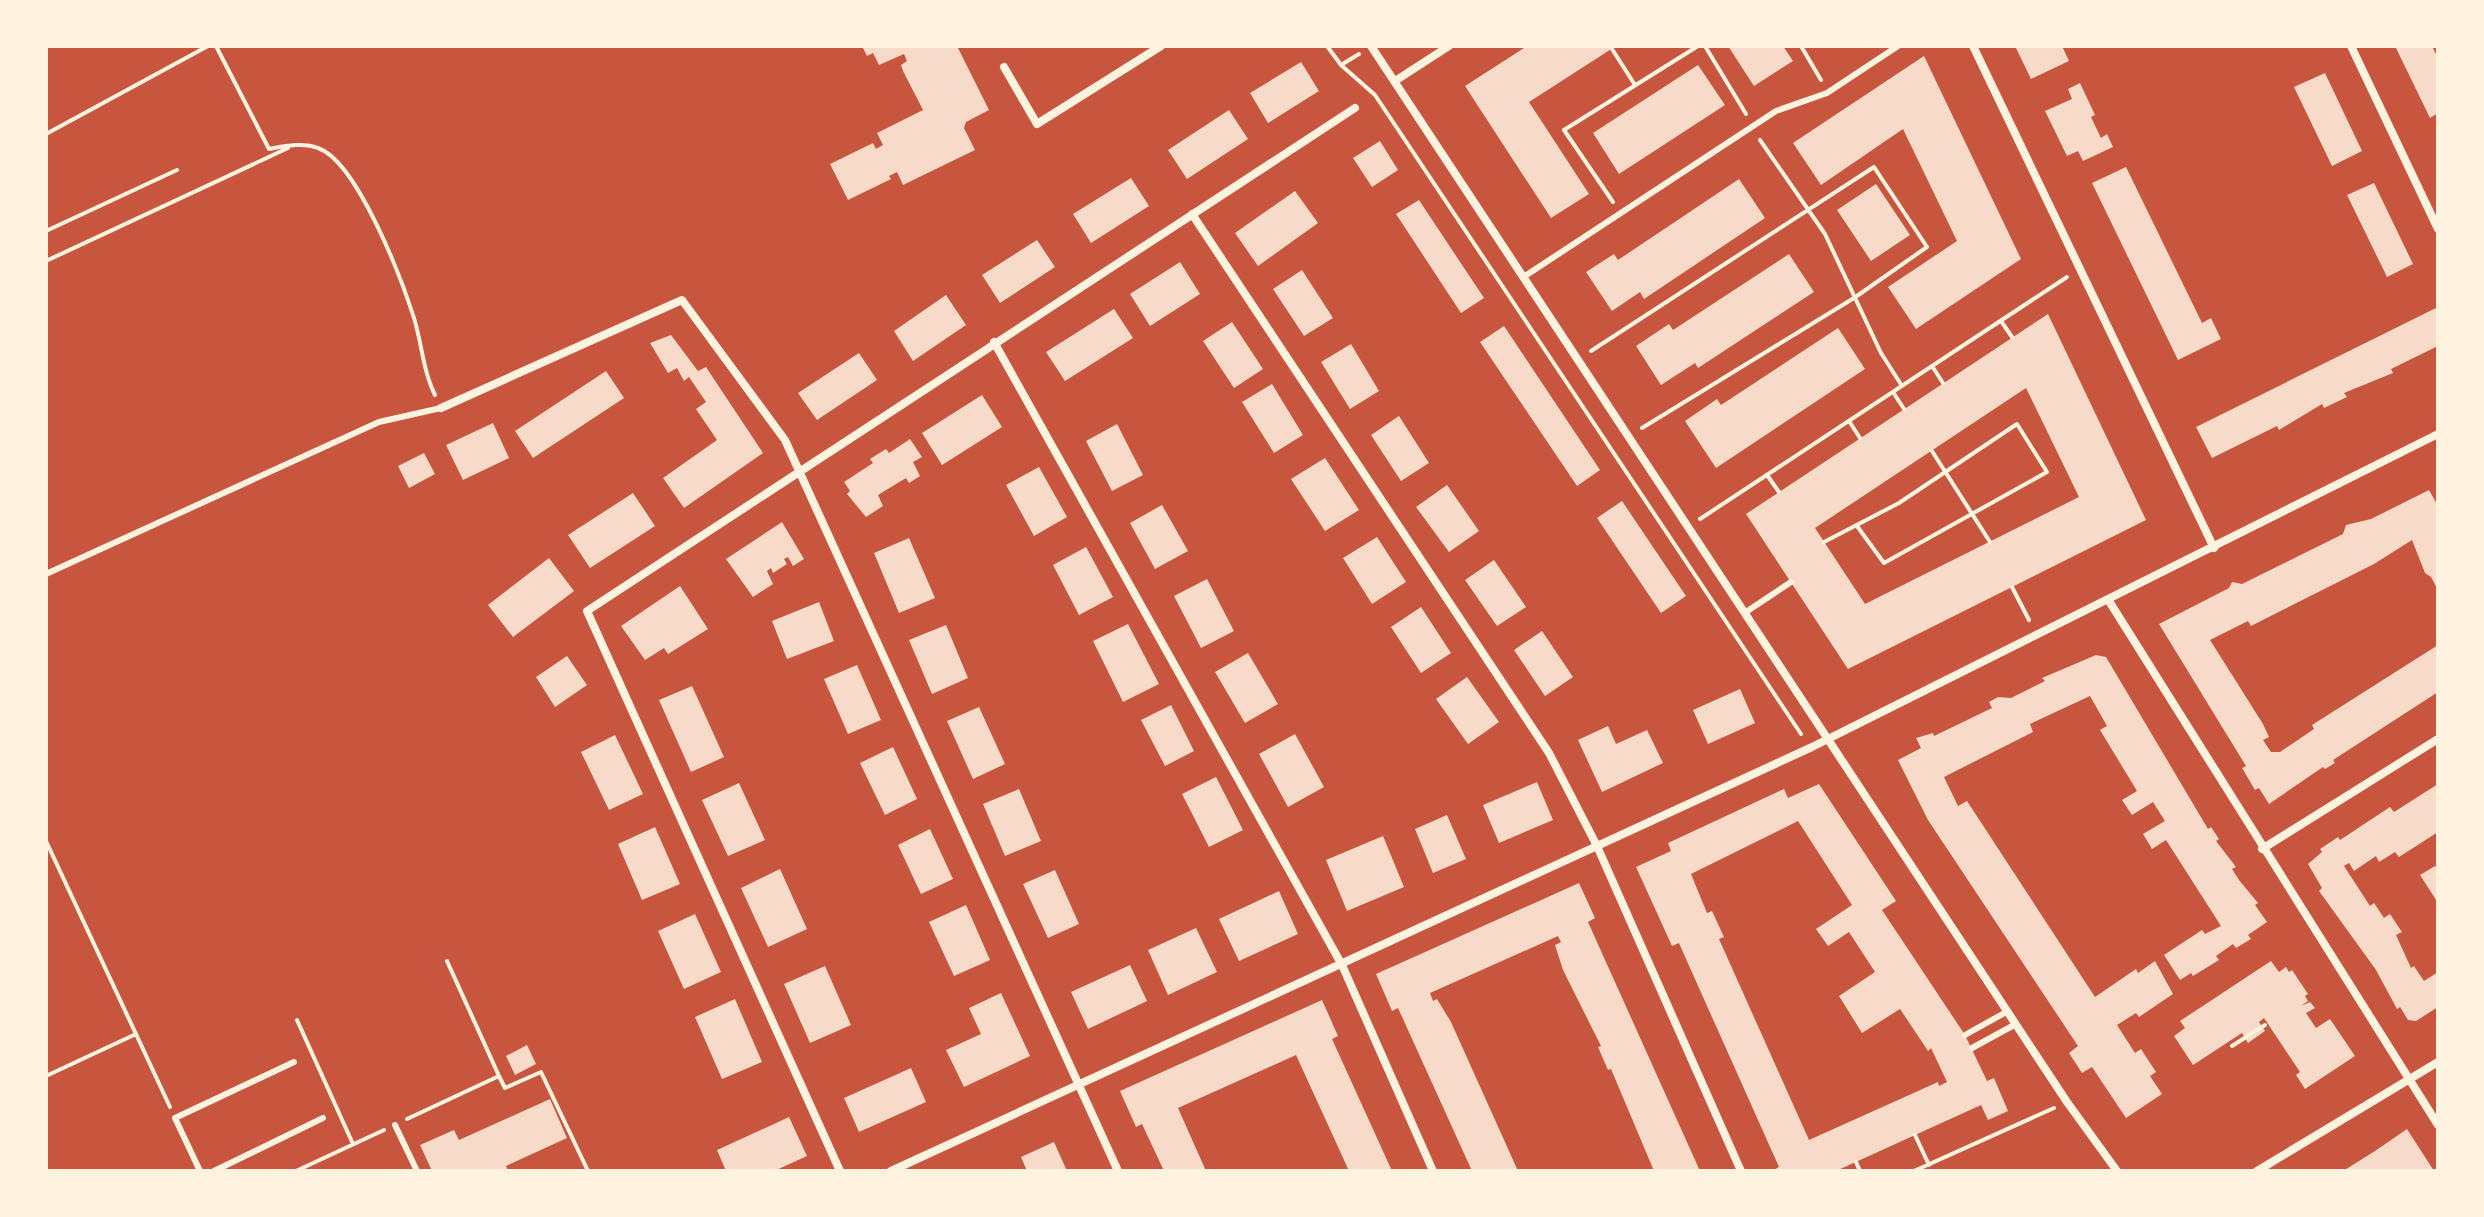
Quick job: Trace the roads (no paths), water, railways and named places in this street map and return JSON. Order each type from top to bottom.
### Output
[{"type":"street","points":[[1004,67],[1037,124],[1161,46]]},
{"type":"street","points":[[1371,46],[2067,1102],[2117,1171]]},
{"type":"street","points":[[1395,81],[1449,46]]},
{"type":"street","points":[[1973,46],[2214,548]]},
{"type":"street","points":[[2351,46],[2438,229]]},
{"type":"street","points":[[840,1171],[587,611],[1355,108]]},
{"type":"street","points":[[1192,214],[1549,753],[1597,846],[1741,1171]]},
{"type":"street","points":[[441,408],[682,300],[785,440],[1118,1171]]},
{"type":"street","points":[[994,342],[1342,965],[1433,1171]]},
{"type":"street","points":[[891,1171],[1829,739],[2438,434]]},
{"type":"street","points":[[2109,601],[2438,1125]]},
{"type":"street","points":[[2262,849],[2438,739]]},
{"type":"street","points":[[2257,1171],[2438,1062]]},
{"type":"lane","points":[[1525,276],[1776,111],[1827,93],[1898,46]]},
{"type":"lane","points":[[46,574],[379,422],[441,408]]},
{"type":"lane","points":[[1746,612],[1791,582]]},
{"type":"lane","points":[[1965,1035],[2008,1011]]},
{"type":"lane","points":[[1972,1048],[2016,1024]]},
{"type":"lane","points":[[200,1171],[175,1118],[294,1062]]},
{"type":"lane","points":[[214,1171],[323,1118]]},
{"type":"lane","points":[[395,1125],[417,1171]]}]
